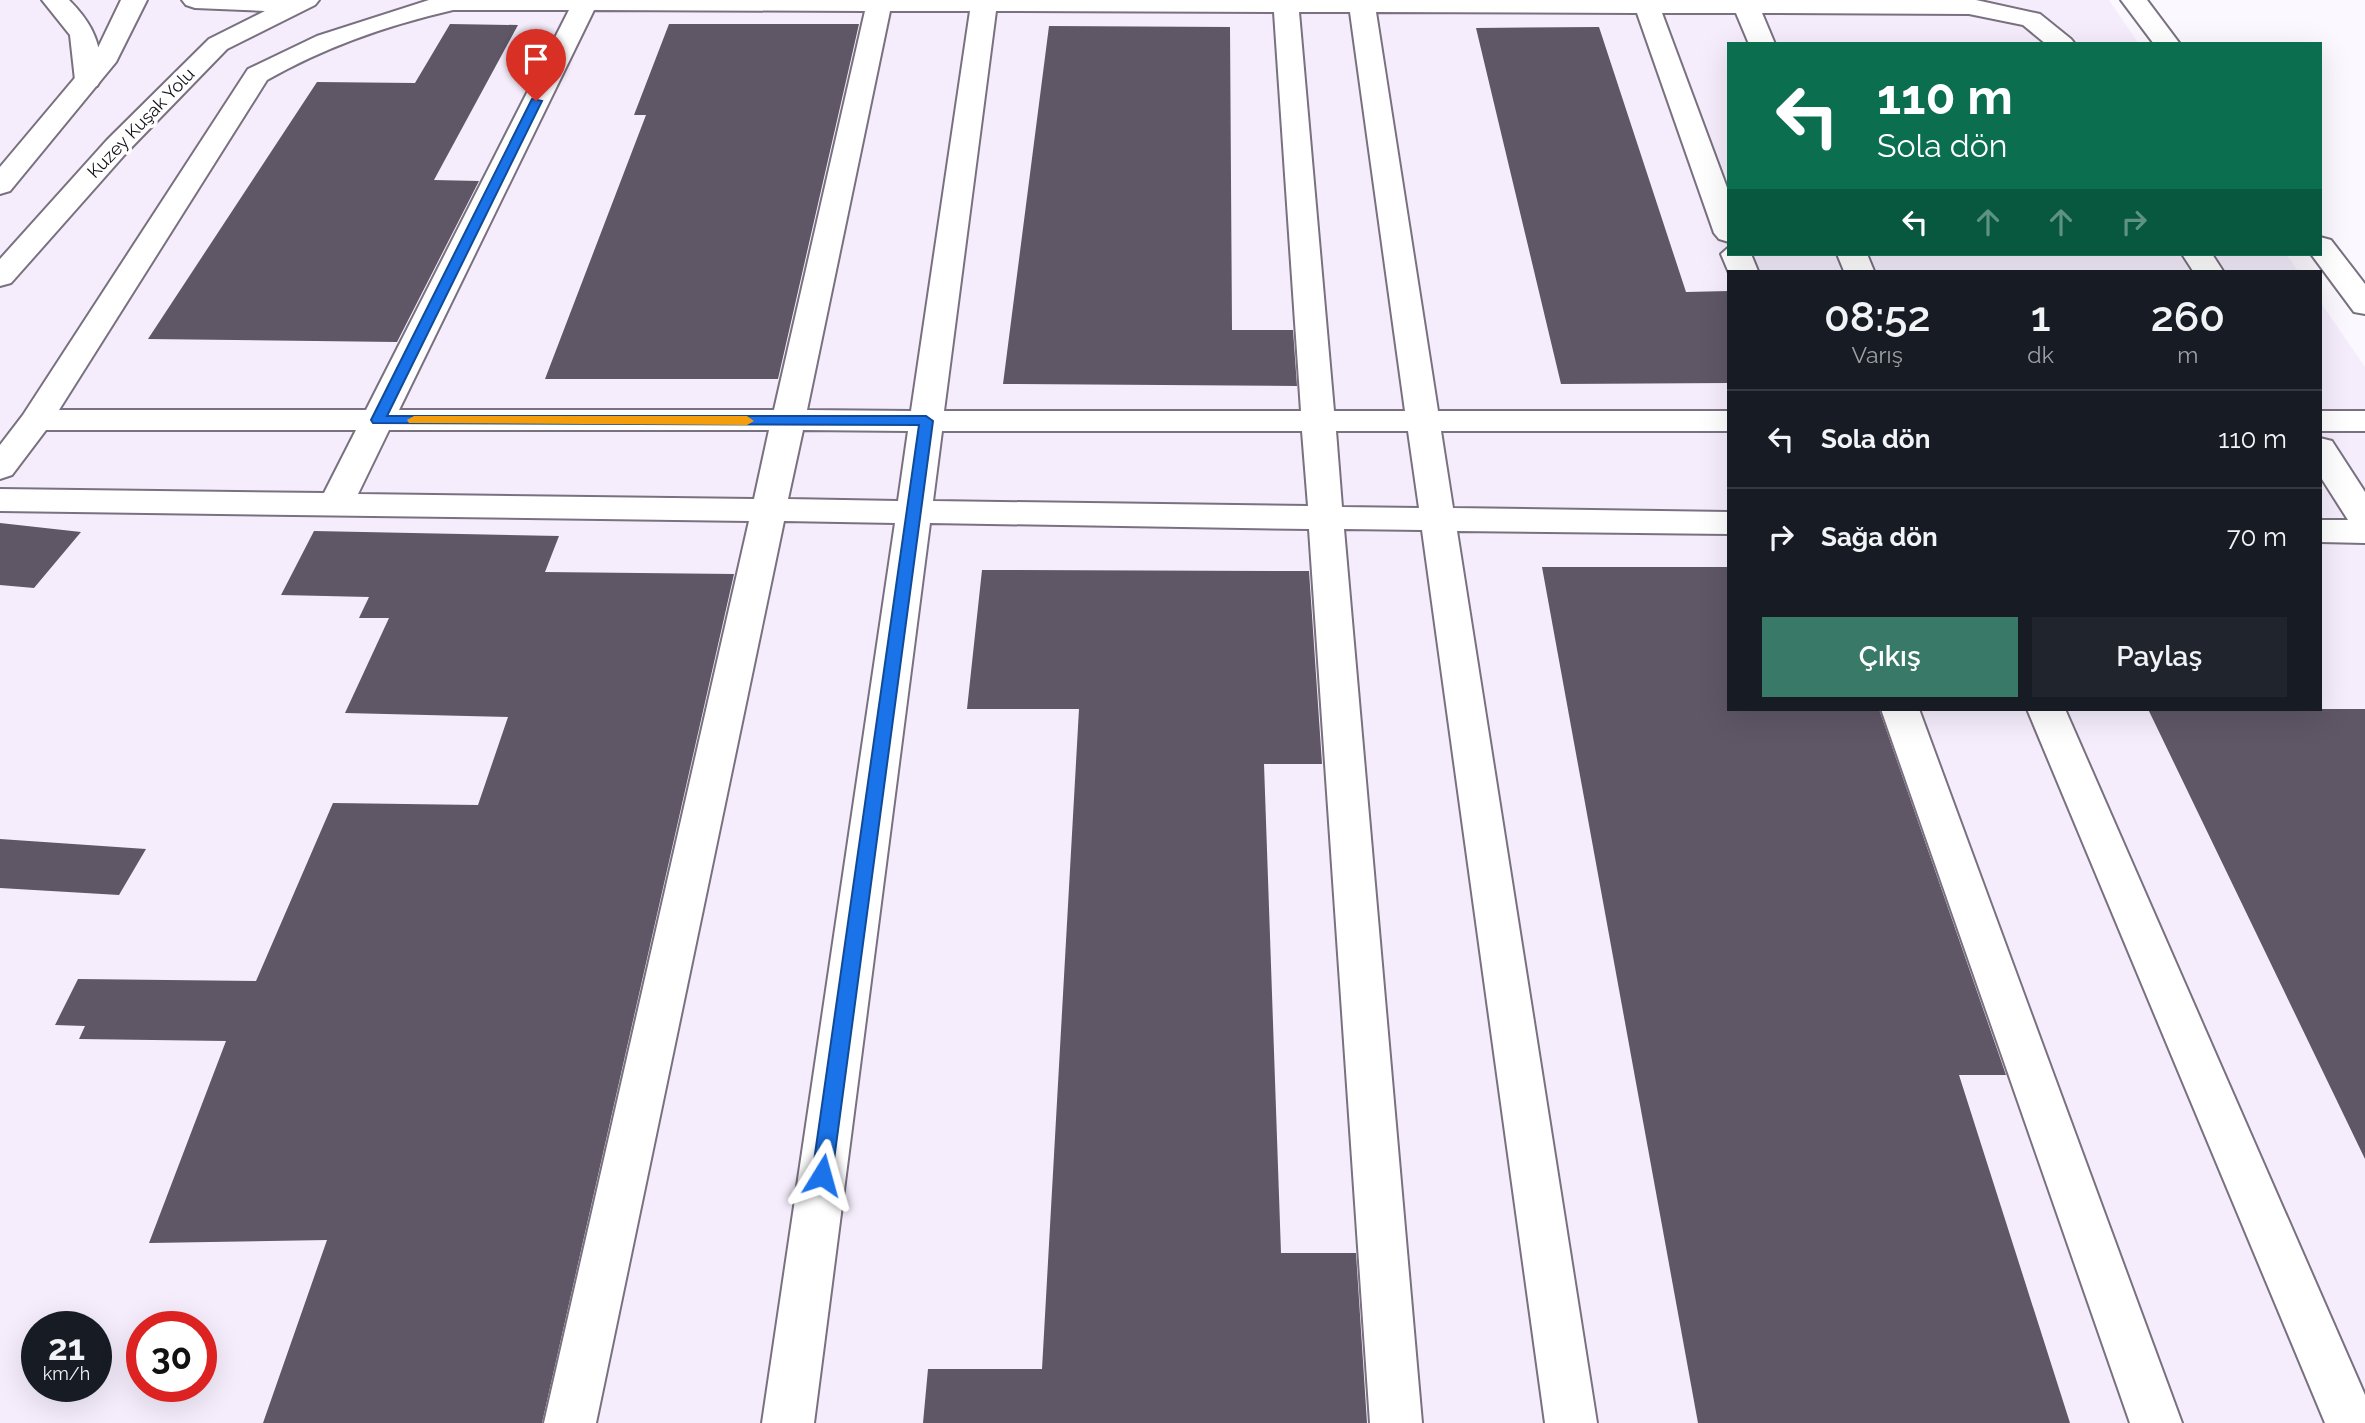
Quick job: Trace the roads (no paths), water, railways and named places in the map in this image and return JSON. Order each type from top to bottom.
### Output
[{"type":"street","points":[[55,0],[76,21],[87,37],[88,80]]},
{"type":"street","points":[[0,185],[107,56],[134,0]]},
{"type":"street","points":[[195,0],[209,3],[259,4],[290,0]]},
{"type":"street","name":"Kuzey Kuşak Yolu","points":[[0,277],[117,146],[218,44],[306,0]]},
{"type":"street","points":[[2134,0],[2166,42]]},
{"type":"street","points":[[0,468],[36,420],[257,75],[281,61],[411,11],[453,2],[1969,6],[2031,19],[2060,42]]},
{"type":"street","points":[[336,504],[585,3]]},
{"type":"street","points":[[570,1423],[879,4]]},
{"type":"street","points":[[788,1423],[984,4]]},
{"type":"street","points":[[1286,5],[1396,1423]]},
{"type":"street","points":[[1362,5],[1571,1423]]},
{"type":"street","points":[[1647,6],[1727,227]]},
{"type":"street","points":[[1746,6],[1761,42]]},
{"type":"street","points":[[2322,249],[2365,305]]},
{"type":"street","points":[[36,420],[1727,421]]},
{"type":"street","points":[[2322,421],[2365,421]]},
{"type":"street","points":[[2322,451],[2365,519]]},
{"type":"street","points":[[0,500],[1727,523]]},
{"type":"street","points":[[2322,531],[2365,532]]},
{"type":"street","points":[[1901,711],[2155,1423]]},
{"type":"street","points":[[2047,711],[2351,1423]]}]
